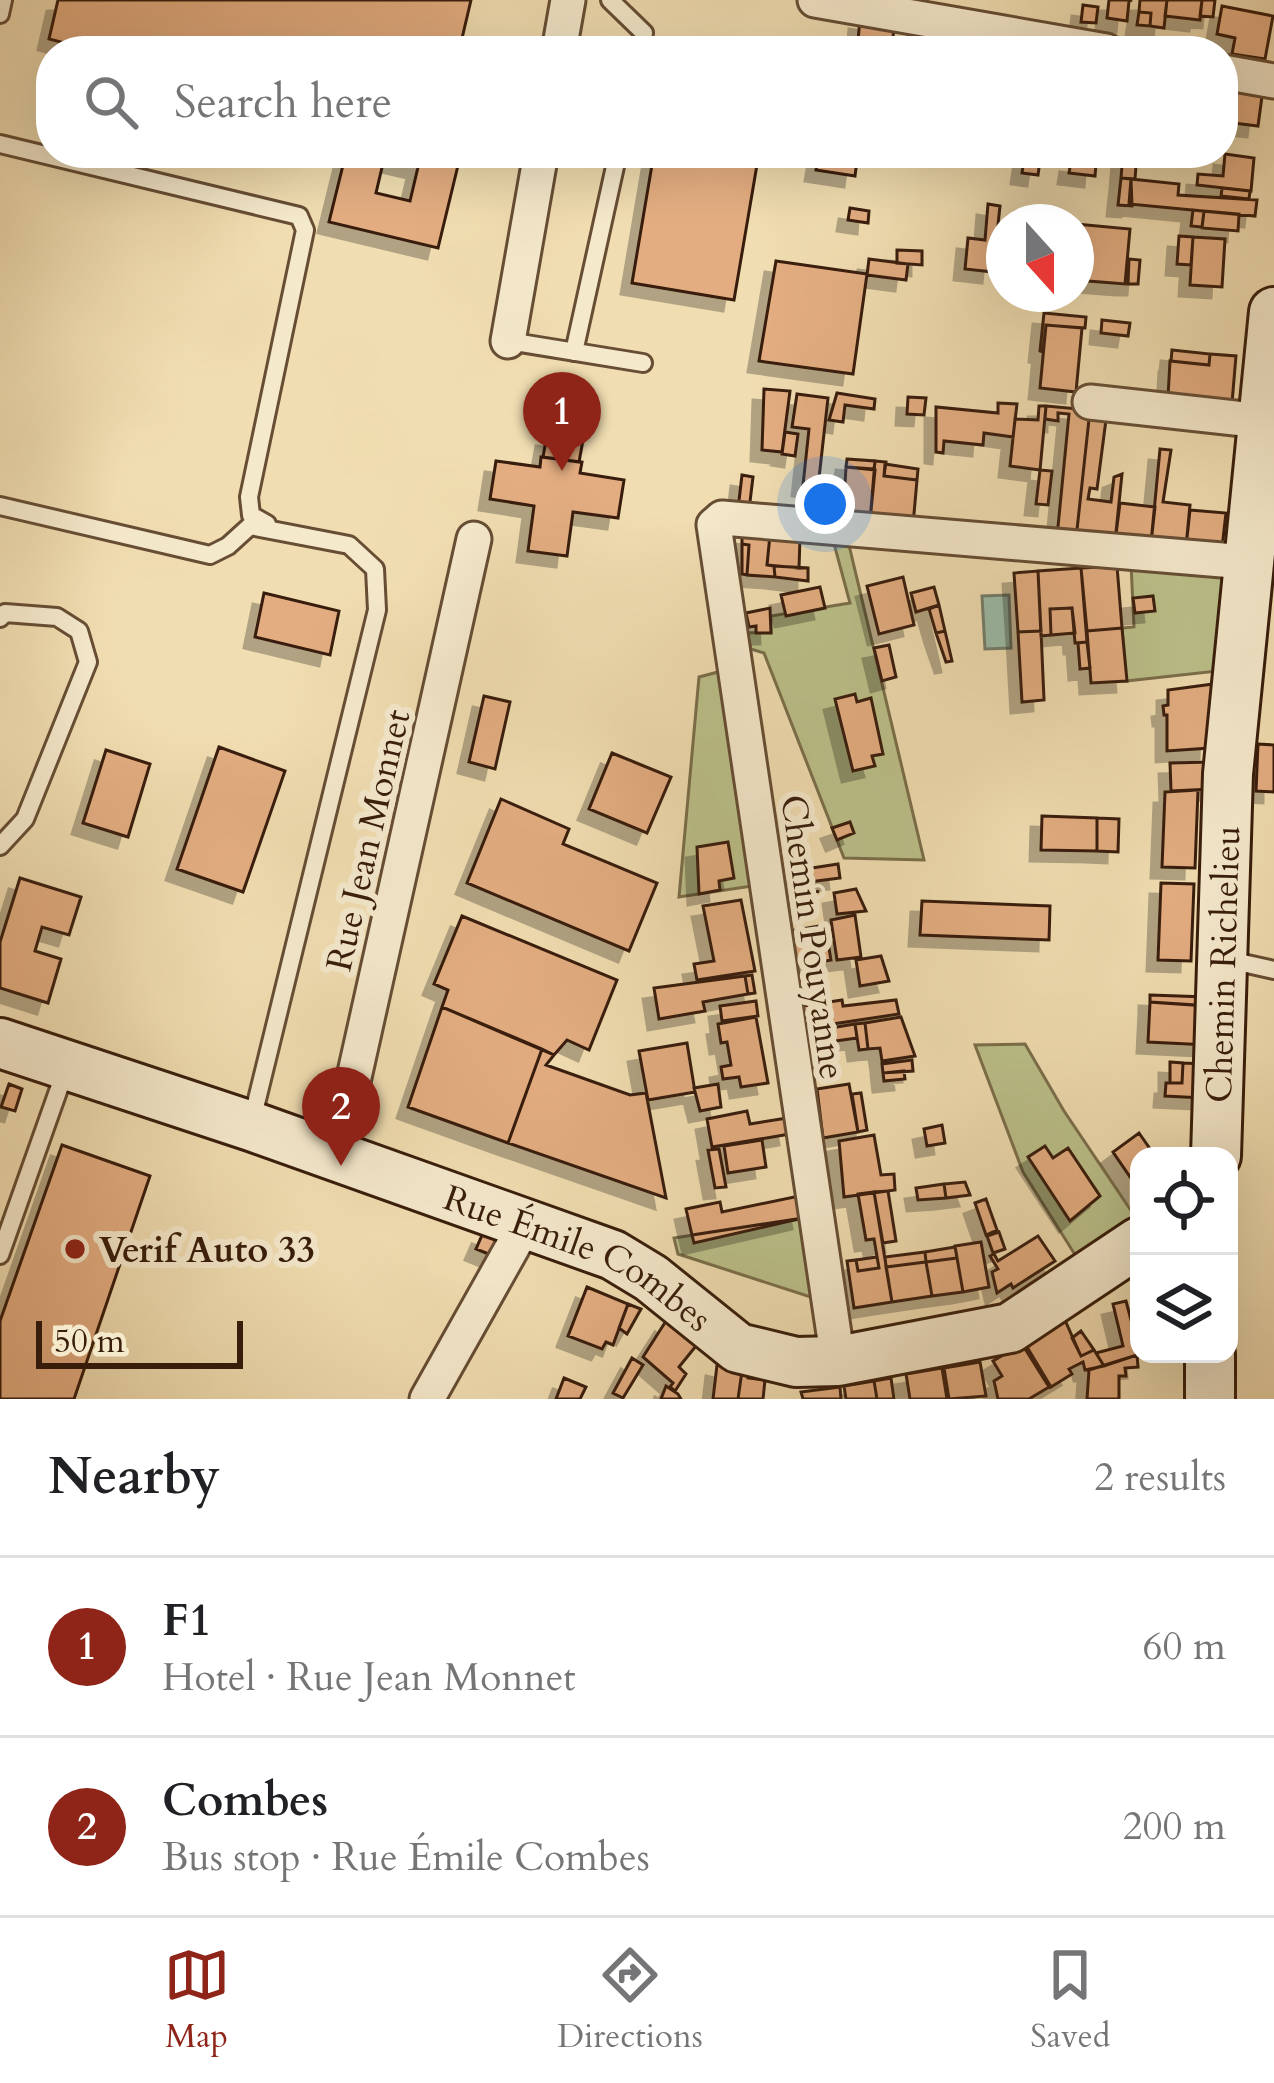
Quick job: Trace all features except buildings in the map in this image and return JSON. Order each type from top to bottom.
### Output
[{"type":"street","points":[[562,36],[568,0]]},
{"type":"street","points":[[815,0],[1020,36]]},
{"type":"street","points":[[1238,75],[1274,81]]},
{"type":"street","points":[[508,341],[538,168]]},
{"type":"street","name":"Chemin Richelieu","points":[[1216,1147],[1228,774],[1274,312]]},
{"type":"street","points":[[1090,402],[1262,421]]},
{"type":"street","name":"Chemin Pouyanne","points":[[838,1361],[714,525],[722,518],[1246,562]]},
{"type":"street","name":"Rue Jean Monnet","points":[[336,1158],[474,539]]},
{"type":"street","name":"Rue Émile Combes","points":[[0,1043],[613,1255],[651,1278],[738,1348],[796,1362],[838,1361],[1010,1328],[1130,1248]]},
{"type":"street","points":[[427,1399],[526,1223]]},
{"type":"street","points":[[1210,1363],[1210,1399]]},
{"type":"lane","points":[[0,14],[3,0]]},
{"type":"lane","points":[[610,0],[643,36]]},
{"type":"lane","points":[[0,144],[36,153]]},
{"type":"lane","points":[[100,168],[299,216],[305,230],[249,497],[250,515],[274,527]]},
{"type":"lane","points":[[574,352],[615,168]]},
{"type":"lane","points":[[508,341],[643,363]]},
{"type":"lane","points":[[0,506],[210,555],[250,526],[274,527],[349,545],[375,569],[377,610],[251,1126]]},
{"type":"lane","points":[[0,618],[5,613],[57,617],[79,631],[88,662],[25,819],[0,846]]},
{"type":"lane","points":[[1222,959],[1274,970]]},
{"type":"lane","points":[[0,1255],[68,1066]]},
{"type":"green space","points":[[833,540],[848,541],[924,860],[844,858],[764,653],[751,649],[747,633],[771,632],[771,616],[850,603]]},
{"type":"green space","points":[[1131,564],[1223,571],[1218,671],[1126,681],[1122,628],[1134,627]]},
{"type":"green space","points":[[722,671],[752,886],[679,897],[699,677]]},
{"type":"green space","points":[[1025,1044],[1130,1209],[1130,1226],[1079,1261],[1023,1172],[975,1045]]},
{"type":"green space","points":[[806,1218],[820,1300],[678,1254],[674,1238]]},
{"type":"shaded area","points":[[1009,595],[1011,648],[985,649],[982,596]]},
{"type":"place","name":"F1","points":[[562,471]]},
{"type":"place","name":"Combes","points":[[341,1166]]},
{"type":"place","name":"Verif Auto 33","points":[[75,1249]]}]
